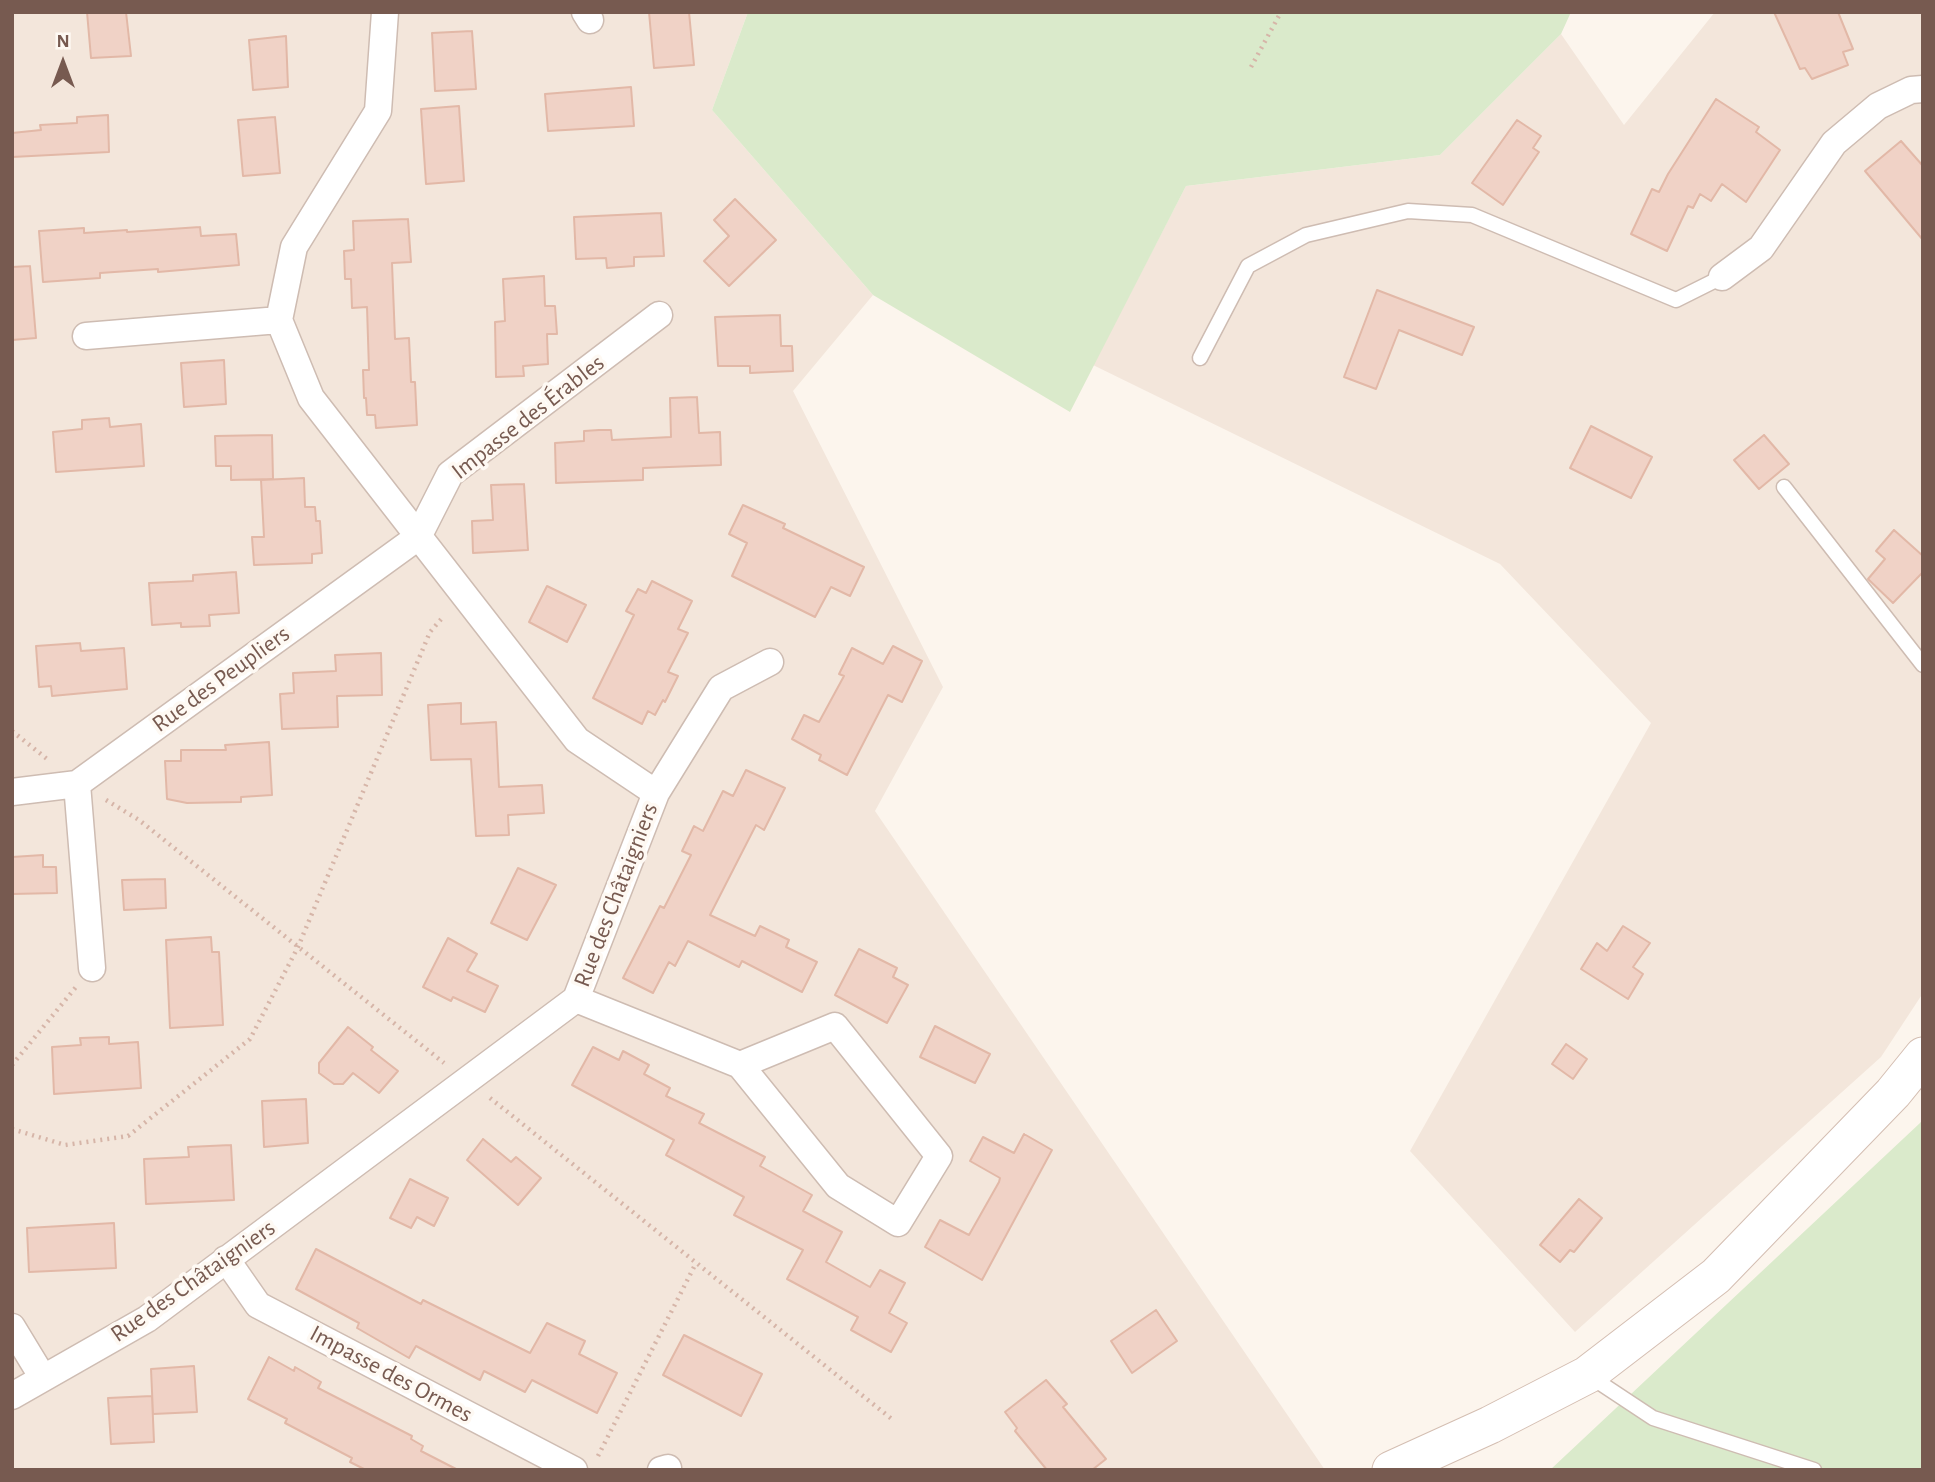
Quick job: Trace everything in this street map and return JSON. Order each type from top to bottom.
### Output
[{"type":"main road","points":[[1391,1470],[1490,1425],[1587,1375],[1716,1276],[1894,1093],[1923,1056]]},
{"type":"street","points":[[86,336],[279,320],[294,247],[378,111],[386,12]]},
{"type":"street","points":[[1723,277],[1761,248],[1834,143],[1878,106],[1911,90],[1923,89]]},
{"type":"street","name":"Impasse des Érables","points":[[418,537],[450,474],[659,315]]},
{"type":"street","name":"Rue des Châtaigniers","points":[[12,1396],[147,1318],[576,999],[656,793],[577,740],[311,398],[279,320]]},
{"type":"street","name":"Rue des Peupliers","points":[[12,792],[77,784],[418,537]]},
{"type":"street","points":[[656,793],[721,688],[770,662]]},
{"type":"street","points":[[77,784],[92,968]]},
{"type":"street","points":[[576,999],[740,1065],[838,1186],[898,1223],[939,1156],[835,1026],[740,1065]]},
{"type":"street","name":"Impasse des Ormes","points":[[226,1259],[258,1305],[586,1464]]},
{"type":"street","points":[[12,1327],[43,1378]]},
{"type":"lane","points":[[1200,358],[1248,266],[1306,235],[1408,211],[1472,215],[1676,300],[1723,277]]},
{"type":"lane","points":[[1784,487],[1923,665]]},
{"type":"lane","points":[[1587,1375],[1653,1418],[1814,1470]]},
{"type":"path","points":[[1251,67],[1281,12]]},
{"type":"path","points":[[12,1129],[65,1145],[128,1136],[250,1039],[298,947],[430,632],[464,595]]},
{"type":"path","points":[[12,1065],[92,968]]},
{"type":"path","points":[[586,1464],[696,1263]]},
{"type":"shaded area","points":[[12,12],[748,12],[712,110],[873,295],[793,391],[943,687],[875,811],[1325,1470],[12,1470]]},
{"type":"shaded area","points":[[1715,12],[1923,12],[1923,993],[1881,1057],[1575,1332],[1410,1151],[1651,723],[1500,564],[1093,365],[1186,186],[1440,155],[1561,34],[1624,125]]},
{"type":"green space","points":[[748,12],[1571,12],[1561,34],[1440,155],[1186,186],[1070,412],[873,295],[712,110]]},
{"type":"green space","points":[[1923,1119],[1923,1470],[1550,1470],[1920,1123]]},
{"type":"building","points":[[87,12],[126,12],[131,56],[91,58]]},
{"type":"building","points":[[649,12],[689,12],[694,65],[654,68]]},
{"type":"building","points":[[1774,12],[1838,12],[1853,49],[1843,52],[1848,65],[1812,79],[1805,68],[1800,69]]},
{"type":"building","points":[[472,31],[476,89],[435,91],[432,33]]},
{"type":"building","points":[[286,36],[288,87],[253,90],[249,40]]},
{"type":"building","points":[[631,87],[634,126],[548,131],[545,94]]},
{"type":"building","points":[[1716,99],[1759,127],[1756,132],[1780,150],[1746,202],[1722,184],[1711,201],[1700,194],[1693,208],[1688,206],[1667,251],[1631,234],[1652,189],[1659,192]]},
{"type":"building","points":[[459,106],[464,181],[426,184],[421,109]]},
{"type":"building","points":[[108,115],[109,152],[12,157],[12,133],[41,130],[40,125],[77,123],[77,117]]},
{"type":"building","points":[[275,117],[280,173],[243,176],[238,120]]},
{"type":"building","points":[[1517,120],[1541,136],[1533,148],[1539,152],[1503,205],[1472,183]]},
{"type":"building","points":[[1901,141],[1923,166],[1923,240],[1865,171]]},
{"type":"building","points":[[735,199],[776,240],[729,286],[704,261],[729,236],[714,220]]},
{"type":"building","points":[[661,213],[664,256],[634,257],[634,266],[607,268],[606,258],[576,259],[574,217]]},
{"type":"building","points":[[408,219],[411,262],[392,263],[395,339],[409,338],[417,425],[376,428],[375,415],[367,415],[364,398],[363,370],[369,370],[367,307],[352,308],[351,279],[345,279],[344,251],[354,250],[353,221]]},
{"type":"building","points":[[200,227],[201,236],[236,234],[239,265],[158,272],[158,269],[100,273],[100,278],[43,282],[39,231],[84,228],[84,233],[127,232]]},
{"type":"building","points":[[30,266],[36,338],[12,340],[12,267]]},
{"type":"building","points":[[544,276],[545,306],[555,306],[557,334],[547,334],[548,364],[523,366],[524,376],[496,377],[495,322],[505,321],[503,279]]},
{"type":"building","points":[[1377,290],[1474,327],[1462,355],[1399,330],[1376,389],[1344,377]]},
{"type":"building","points":[[780,315],[781,346],[792,346],[793,371],[750,373],[750,366],[718,366],[715,317]]},
{"type":"building","points":[[224,360],[226,404],[184,407],[181,363]]},
{"type":"building","points":[[697,397],[699,433],[720,432],[721,465],[643,468],[643,480],[556,483],[555,443],[584,441],[584,431],[599,430],[611,430],[612,440],[671,437],[670,398]]},
{"type":"building","points":[[109,418],[110,427],[141,424],[144,466],[56,472],[53,432],[82,429],[82,420]]},
{"type":"building","points":[[1591,426],[1652,457],[1631,498],[1570,468]]},
{"type":"building","points":[[272,435],[273,479],[231,480],[231,466],[216,466],[215,436]]},
{"type":"building","points":[[1764,435],[1789,464],[1759,489],[1734,460]]},
{"type":"building","points":[[304,478],[305,507],[315,507],[316,521],[320,521],[322,553],[312,554],[312,563],[254,565],[252,537],[264,537],[261,480]]},
{"type":"building","points":[[524,484],[528,550],[473,553],[472,521],[493,520],[491,485]]},
{"type":"building","points":[[743,505],[785,524],[783,528],[864,567],[850,596],[831,587],[815,617],[732,576],[747,543],[729,534]]},
{"type":"building","points":[[1894,530],[1923,556],[1923,572],[1893,603],[1868,579],[1885,559],[1876,551]]},
{"type":"building","points":[[236,572],[239,613],[209,615],[210,626],[181,627],[181,623],[152,625],[149,583],[193,581],[193,575]]},
{"type":"building","points":[[652,581],[692,601],[678,629],[688,633],[668,672],[678,676],[665,702],[663,700],[655,715],[648,711],[642,724],[593,698],[634,615],[626,611],[638,589],[646,593]]},
{"type":"building","points":[[547,586],[586,605],[567,642],[529,622]]},
{"type":"building","points":[[80,643],[81,651],[124,648],[127,689],[52,696],[51,686],[39,687],[36,646]]},
{"type":"building","points":[[893,646],[922,661],[902,702],[888,695],[847,775],[819,760],[821,755],[792,739],[804,715],[819,722],[844,676],[839,674],[852,648],[883,664]]},
{"type":"building","points":[[381,653],[382,695],[337,696],[338,727],[282,729],[280,694],[294,693],[293,673],[336,671],[335,655]]},
{"type":"building","points":[[461,703],[461,724],[496,722],[499,787],[542,785],[544,813],[508,815],[509,835],[476,836],[471,759],[431,760],[428,705]]},
{"type":"building","points":[[269,742],[272,795],[241,797],[241,802],[187,803],[167,799],[165,761],[181,761],[181,750],[226,750],[225,745]]},
{"type":"building","points":[[746,770],[785,788],[764,830],[756,825],[710,915],[755,936],[760,926],[789,940],[786,947],[817,962],[802,992],[742,961],[739,967],[688,941],[675,966],[669,962],[653,993],[623,978],[660,906],[664,908],[691,855],[682,851],[694,826],[703,831],[723,791],[733,796]]},
{"type":"building","points":[[43,855],[43,867],[56,867],[57,893],[12,894],[12,857]]},
{"type":"building","points":[[518,868],[556,885],[527,940],[491,923]]},
{"type":"building","points":[[165,879],[166,908],[124,910],[122,880]]},
{"type":"building","points":[[1623,926],[1650,943],[1633,967],[1643,974],[1628,999],[1581,969],[1597,943],[1607,951]]},
{"type":"building","points":[[211,937],[212,952],[219,952],[223,1025],[170,1028],[166,940]]},
{"type":"building","points":[[448,938],[477,954],[467,971],[498,986],[485,1012],[453,997],[451,1001],[423,987]]},
{"type":"building","points":[[859,949],[897,968],[893,977],[908,985],[887,1023],[835,995]]},
{"type":"building","points":[[935,1026],[990,1054],[975,1083],[920,1057]]},
{"type":"building","points":[[348,1027],[398,1071],[379,1093],[353,1073],[343,1084],[334,1084],[319,1073],[319,1063]]},
{"type":"building","points":[[109,1037],[109,1044],[138,1042],[141,1088],[54,1094],[52,1047],[81,1045],[80,1038]]},
{"type":"building","points":[[1566,1044],[1587,1059],[1573,1079],[1552,1064]]},
{"type":"building","points":[[593,1047],[619,1060],[623,1051],[649,1065],[644,1074],[670,1088],[666,1096],[704,1114],[699,1123],[765,1157],[760,1166],[812,1195],[803,1211],[842,1232],[826,1262],[870,1287],[880,1270],[905,1283],[889,1313],[907,1323],[891,1352],[851,1330],[858,1317],[787,1279],[803,1250],[734,1215],[744,1197],[666,1155],[674,1140],[572,1085]]},
{"type":"building","points":[[306,1099],[308,1143],[264,1147],[262,1101]]},
{"type":"building","points":[[1024,1134],[1052,1150],[982,1280],[925,1247],[940,1220],[969,1235],[999,1182],[1000,1178],[970,1161],[983,1137],[1014,1153]]},
{"type":"building","points":[[483,1139],[511,1162],[516,1157],[541,1178],[518,1205],[467,1160]]},
{"type":"building","points":[[231,1145],[234,1200],[146,1204],[144,1159],[189,1157],[188,1147]]},
{"type":"building","points":[[410,1179],[448,1198],[434,1226],[417,1217],[411,1228],[390,1218]]},
{"type":"building","points":[[1579,1199],[1602,1218],[1574,1252],[1570,1250],[1560,1262],[1540,1245]]},
{"type":"building","points":[[114,1223],[116,1268],[29,1272],[27,1228]]},
{"type":"building","points":[[316,1249],[421,1304],[423,1300],[530,1353],[547,1323],[585,1341],[579,1354],[617,1373],[597,1413],[532,1380],[525,1392],[484,1371],[480,1380],[416,1346],[409,1358],[357,1328],[359,1323],[296,1289]]},
{"type":"building","points":[[1156,1310],[1177,1341],[1132,1373],[1111,1341]]},
{"type":"building","points":[[684,1335],[762,1374],[741,1416],[663,1375]]},
{"type":"building","points":[[269,1357],[294,1371],[295,1367],[321,1382],[318,1388],[412,1436],[411,1439],[423,1446],[421,1451],[458,1470],[366,1470],[350,1462],[352,1458],[285,1423],[287,1419],[248,1399]]},
{"type":"building","points":[[194,1366],[197,1412],[153,1414],[151,1369]]},
{"type":"building","points":[[1046,1380],[1067,1404],[1063,1407],[1106,1459],[1092,1470],[1047,1470],[1015,1431],[1017,1428],[1005,1412]]},
{"type":"building","points":[[152,1396],[154,1442],[111,1444],[108,1398]]}]
